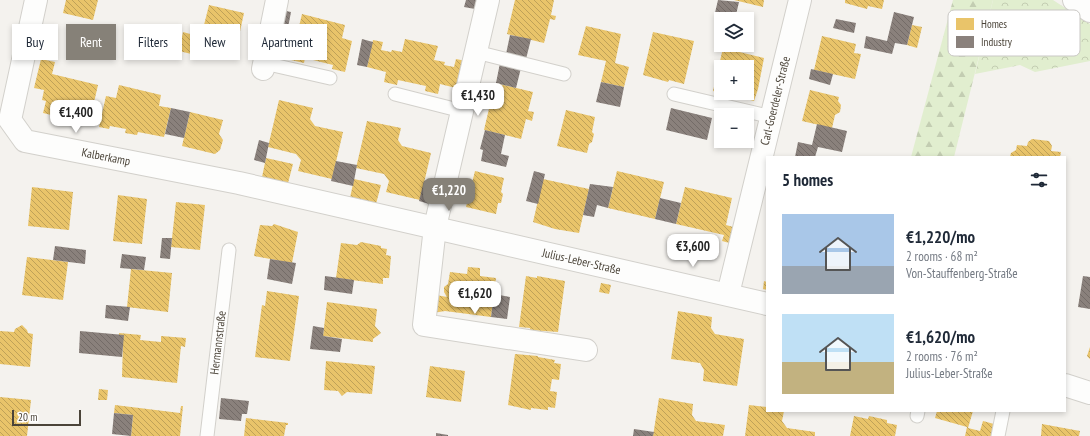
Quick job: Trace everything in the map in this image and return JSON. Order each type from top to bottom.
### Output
[{"type":"street","name":"Kalberkamp","points":[[36,0],[10,120],[24,141],[239,183]]},
{"type":"street","points":[[264,66],[277,0]]},
{"type":"street","points":[[488,0],[435,227],[424,325],[586,350]]},
{"type":"street","name":"Carl-Goerdeler-Straße","points":[[728,294],[800,0]]},
{"type":"street","points":[[1074,0],[1090,11]]},
{"type":"street","name":"Julius-Leber-Straße","points":[[239,183],[766,304]]},
{"type":"street","points":[[1066,385],[1090,393]]},
{"type":"lane","points":[[476,52],[564,74]]},
{"type":"lane","points":[[264,66],[330,78]]},
{"type":"lane","points":[[395,94],[462,111]]},
{"type":"lane","points":[[674,94],[772,117]]},
{"type":"lane","name":"Hermannstraße","points":[[207,436],[229,250]]},
{"type":"lane","points":[[998,436],[1003,412]]},
{"type":"green space","points":[[953,0],[993,0],[991,10],[950,10]]},
{"type":"green space","points":[[993,0],[1053,0],[1068,10],[991,10]]},
{"type":"green space","points":[[1080,18],[1090,24],[1090,61],[1035,72],[1020,65],[975,74],[979,56],[1080,56]]},
{"type":"green space","points":[[948,19],[948,56],[979,56],[954,156],[911,156]]},
{"type":"building: Homes","points":[[66,0],[98,0],[93,20],[63,13]]},
{"type":"building: Homes","points":[[515,0],[554,0],[551,15],[556,16],[555,20],[550,19],[544,43],[507,34]]},
{"type":"building: Homes","points":[[734,0],[764,0],[763,7]]},
{"type":"building: Homes","points":[[845,0],[884,0],[882,9],[868,6],[867,9],[845,3]]},
{"type":"building: Homes","points":[[209,5],[244,13],[240,31],[240,24],[204,24]]},
{"type":"building: Homes","points":[[302,14],[345,25],[342,38],[352,41],[345,72],[332,69],[333,65],[313,60],[327,60],[327,24],[300,24]]},
{"type":"building: Homes","points":[[912,25],[922,27],[917,48],[907,45]]},
{"type":"building: Homes","points":[[586,26],[621,34],[615,63],[629,67],[624,87],[601,82],[606,61],[578,55]]},
{"type":"building: Homes","points":[[183,32],[190,34],[190,54],[182,52]]},
{"type":"building: Homes","points":[[653,32],[694,41],[684,84],[669,80],[668,82],[643,75]]},
{"type":"building: Homes","points":[[822,36],[856,44],[854,53],[861,54],[855,79],[814,70]]},
{"type":"building: Homes","points":[[405,39],[438,46],[434,60],[445,62],[444,65],[454,67],[456,59],[466,61],[460,89],[440,84],[438,94],[425,91],[426,86],[398,80],[397,85],[384,82],[386,72],[367,67],[373,40],[383,42],[381,50],[402,52]]},
{"type":"building: Homes","points":[[722,52],[739,52],[764,58],[754,101],[750,100],[754,100],[754,60],[720,60]]},
{"type":"building: Homes","points":[[41,60],[55,62],[52,74],[98,85],[89,124],[43,113],[46,101],[42,100],[44,90],[34,88]]},
{"type":"building: Homes","points":[[291,60],[305,60],[304,63]]},
{"type":"building: Homes","points":[[495,83],[533,92],[528,111],[534,112],[532,121],[526,119],[521,139],[484,130]]},
{"type":"building: Homes","points":[[119,85],[161,95],[159,106],[171,108],[164,137],[138,132],[137,135],[125,133],[126,129],[110,126],[109,129],[99,127],[106,96],[116,98]]},
{"type":"building: Homes","points":[[810,90],[839,97],[838,101],[841,105],[840,112],[835,115],[832,128],[802,121]]},
{"type":"building: Homes","points":[[279,100],[313,108],[310,119],[315,126],[343,132],[332,179],[298,171],[301,160],[296,154],[268,147]]},
{"type":"building: Homes","points":[[566,110],[595,117],[592,132],[594,134],[592,142],[589,144],[587,153],[557,146]]},
{"type":"building: Homes","points":[[190,112],[223,120],[219,134],[223,140],[220,150],[215,154],[182,146]]},
{"type":"building: Homes","points":[[367,121],[401,128],[398,140],[402,146],[431,153],[420,200],[386,192],[389,181],[384,174],[356,168]]},
{"type":"building: Homes","points":[[1032,139],[1049,141],[1052,146],[1051,151],[1061,152],[1060,156],[1010,156],[1011,153],[1016,150],[1017,145],[1027,146],[1028,142]]},
{"type":"building: Homes","points":[[266,158],[293,164],[288,183],[262,177]]},
{"type":"building: Homes","points":[[475,171],[504,178],[501,192],[503,194],[501,203],[498,203],[496,214],[466,207]]},
{"type":"building: Homes","points":[[617,171],[664,182],[655,219],[608,208]]},
{"type":"building: Homes","points":[[354,179],[381,185],[376,204],[350,198]]},
{"type":"building: Homes","points":[[543,179],[589,189],[579,233],[555,229],[533,222]]},
{"type":"building: Homes","points":[[32,187],[73,192],[69,230],[28,226]]},
{"type":"building: Homes","points":[[685,187],[732,198],[726,225],[737,228],[733,244],[722,241],[724,235],[676,224]]},
{"type":"building: Homes","points":[[118,195],[147,199],[142,244],[113,241]]},
{"type":"building: Homes","points":[[176,202],[205,205],[200,250],[171,247]]},
{"type":"building: Homes","points":[[274,224],[298,232],[292,263],[254,256],[260,225],[272,226]]},
{"type":"building: Homes","points":[[361,242],[381,246],[381,248],[387,249],[386,255],[391,256],[389,278],[383,278],[383,284],[336,278],[341,243],[357,245]]},
{"type":"building: Homes","points":[[27,257],[68,262],[63,300],[22,295]]},
{"type":"building: Homes","points":[[468,267],[480,268],[480,276],[496,278],[491,317],[445,311],[433,313],[436,295],[447,297],[444,292],[444,287],[448,284],[450,272],[467,274]]},
{"type":"building: Homes","points":[[131,269],[172,273],[168,312],[127,307]]},
{"type":"building: Homes","points":[[526,276],[537,278],[537,276],[565,281],[558,332],[530,330],[530,328],[519,327]]},
{"type":"building: Homes","points":[[764,281],[766,282],[766,290],[763,289]]},
{"type":"building: Homes","points":[[601,283],[611,285],[609,294],[599,292]]},
{"type":"building: Homes","points":[[267,291],[299,296],[290,361],[255,357],[262,305],[265,306]]},
{"type":"building: Homes","points":[[327,302],[377,309],[375,326],[381,333],[373,339],[373,342],[323,336]]},
{"type":"building: Homes","points":[[678,311],[712,317],[711,328],[715,334],[744,339],[737,386],[703,381],[704,370],[700,363],[671,359]]},
{"type":"building: Homes","points":[[22,325],[28,333],[33,334],[30,367],[0,364],[0,331],[14,332],[15,329]]},
{"type":"building: Homes","points":[[119,333],[141,335],[140,340],[161,342],[161,336],[186,338],[185,347],[181,346],[177,383],[122,377],[123,342],[119,341]]},
{"type":"building: Homes","points":[[1090,347],[1090,359],[1087,356]]},
{"type":"building: Homes","points":[[515,354],[538,356],[555,360],[554,363],[561,364],[559,380],[552,379],[550,391],[557,392],[555,408],[548,407],[548,410],[531,408],[531,410],[508,405]]},
{"type":"building: Homes","points":[[326,361],[375,366],[372,394],[347,392],[342,396],[338,391],[324,390]]},
{"type":"building: Homes","points":[[430,366],[465,371],[461,402],[426,397]]},
{"type":"building: Homes","points":[[99,389],[108,390],[107,400],[98,400]]},
{"type":"building: Homes","points":[[0,397],[31,400],[27,436],[0,436]]},
{"type":"building: Homes","points":[[659,398],[693,404],[692,415],[696,421],[725,425],[723,436],[653,436]]},
{"type":"building: Homes","points":[[115,405],[180,413],[181,406],[183,406],[180,436],[131,436],[133,415],[114,413]]},
{"type":"building: Homes","points":[[749,405],[766,407],[766,412],[784,412],[782,421],[787,428],[815,432],[815,436],[745,436]]},
{"type":"building: Homes","points":[[937,412],[973,412],[968,428],[980,431],[983,421],[994,424],[991,436],[965,436],[967,427],[935,418]]},
{"type":"building: Homes","points":[[854,416],[868,419],[869,416],[887,420],[887,423],[897,425],[895,436],[850,436]]},
{"type":"building: Homes","points":[[246,418],[288,423],[288,425],[286,425],[284,436],[244,436]]},
{"type":"building: Homes","points":[[1042,424],[1080,431],[1079,436],[1041,436]]},
{"type":"building: Industry","points":[[466,0],[477,0],[475,9],[464,7]]},
{"type":"building: Industry","points":[[718,0],[739,2],[737,12],[715,12]]},
{"type":"building: Industry","points":[[281,10],[291,12],[289,24],[278,24]]},
{"type":"building: Industry","points":[[894,12],[914,17],[907,45],[895,43],[892,54],[864,48],[866,36],[887,41]]},
{"type":"building: Industry","points":[[836,19],[856,23],[854,33],[833,28]]},
{"type":"building: Industry","points":[[510,35],[531,39],[526,59],[506,54]]},
{"type":"building: Industry","points":[[362,39],[373,42],[367,67],[357,65]]},
{"type":"building: Industry","points":[[500,63],[521,68],[516,88],[496,83]]},
{"type":"building: Industry","points":[[811,69],[833,74],[830,85],[809,79]]},
{"type":"building: Industry","points":[[601,82],[624,87],[620,107],[596,102]]},
{"type":"building: Industry","points":[[171,108],[190,112],[184,138],[165,134]]},
{"type":"building: Industry","points":[[671,108],[712,118],[707,140],[666,130]]},
{"type":"building: Industry","points":[[817,124],[847,131],[842,152],[818,147],[815,156],[795,156],[798,142],[812,145]]},
{"type":"building: Industry","points":[[485,130],[505,135],[501,154],[509,156],[506,167],[481,161],[483,150],[480,149]]},
{"type":"building: Industry","points":[[259,140],[269,143],[265,163],[254,160]]},
{"type":"building: Industry","points":[[336,161],[357,165],[353,186],[331,181]]},
{"type":"building: Industry","points":[[534,171],[545,174],[538,204],[526,201]]},
{"type":"building: Industry","points":[[424,181],[437,184],[433,205],[419,201]]},
{"type":"building: Industry","points":[[590,184],[613,187],[608,208],[597,205],[594,217],[583,215]]},
{"type":"building: Industry","points":[[660,198],[681,203],[676,224],[655,219]]},
{"type":"building: Industry","points":[[162,238],[172,238],[170,259],[160,258]]},
{"type":"building: Industry","points":[[55,246],[86,250],[85,264],[53,260]]},
{"type":"building: Industry","points":[[122,254],[146,257],[144,270],[120,268]]},
{"type":"building: Industry","points":[[270,259],[296,263],[292,284],[267,279]]},
{"type":"building: Industry","points":[[325,276],[354,280],[352,294],[324,290]]},
{"type":"building: Industry","points":[[1083,276],[1090,277],[1090,309],[1078,307]]},
{"type":"building: Industry","points":[[494,294],[510,297],[507,319],[491,317]]},
{"type":"building: Industry","points":[[106,305],[130,307],[128,321],[105,318]]},
{"type":"building: Industry","points":[[313,326],[324,328],[323,336],[342,339],[340,352],[310,349]]},
{"type":"building: Industry","points":[[80,331],[124,335],[122,357],[79,353]]},
{"type":"building: Industry","points":[[221,398],[249,401],[247,414],[242,414],[241,421],[219,419]]},
{"type":"building: Industry","points":[[114,413],[133,415],[131,436],[112,434]]},
{"type":"building: Industry","points":[[634,429],[654,432],[653,436],[633,436]]},
{"type":"building: Industry","points":[[436,433],[448,435],[448,436],[436,436]]}]
